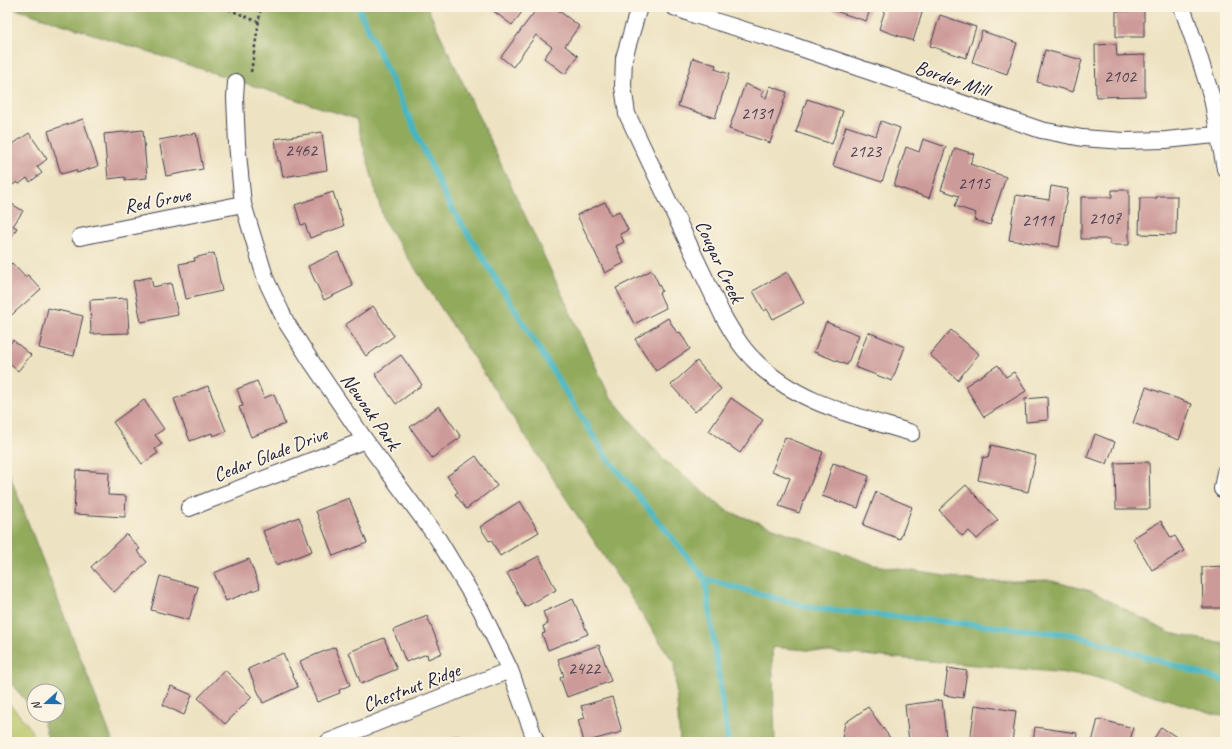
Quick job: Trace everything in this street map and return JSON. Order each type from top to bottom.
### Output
[{"type":"street","name":"Cougar Creek","points":[[640,7],[624,58],[623,86],[627,114],[718,307],[731,330],[754,360],[782,384],[823,405],[912,433]]},
{"type":"street","name":"Border Mill","points":[[674,7],[695,15],[780,41],[1041,130],[1082,138],[1124,141],[1166,140],[1222,135]]},
{"type":"street","points":[[1182,7],[1212,98],[1222,135],[1225,169]]},
{"type":"street","name":"Newoak Park","points":[[236,82],[236,144],[243,204],[266,280],[286,322],[311,362],[438,539],[482,610],[510,670],[536,742]]},
{"type":"street","name":"Red Grove","points":[[80,236],[243,204]]},
{"type":"street","name":"Cedar Glade Drive","points":[[189,508],[366,440]]},
{"type":"street","points":[[1222,489],[1225,472]]},
{"type":"street","name":"Chestnut Ridge","points":[[328,742],[510,670]]},
{"type":"path","points":[[223,7],[259,22]]},
{"type":"path","points":[[236,82],[250,81],[261,7]]},
{"type":"green space","points":[[9,7],[427,7],[609,395],[663,459],[727,511],[875,565],[983,582],[1048,580],[1091,591],[1170,633],[1225,644],[1225,717],[1088,675],[772,647],[775,742],[680,742],[674,663],[384,221],[356,119]]},
{"type":"green space","points":[[7,468],[113,742],[49,742],[44,723],[66,723],[66,683],[26,683],[26,701],[7,679]]},
{"type":"green space","points":[[7,701],[28,725],[37,742],[7,742]]},
{"type":"building","points":[[488,7],[526,7],[512,25]]},
{"type":"building","points":[[538,7],[554,7],[579,26],[565,46],[578,56],[565,74],[544,58],[552,47],[536,35],[513,67],[501,57]]},
{"type":"building","points":[[830,7],[871,7],[866,21],[829,9]]},
{"type":"building","points":[[886,7],[914,7],[923,10],[913,41],[879,29]]},
{"type":"building","points":[[1116,11],[1144,11],[1144,37],[1116,37]]},
{"type":"building","points":[[940,15],[976,27],[966,58],[930,46]]},
{"type":"building","points":[[982,31],[1017,43],[1007,74],[972,62]]},
{"type":"building","points":[[1116,44],[1117,56],[1145,55],[1145,96],[1096,97],[1095,45]]},
{"type":"building","points":[[1045,50],[1082,60],[1073,92],[1037,82]]},
{"type":"building","points":[[693,58],[716,65],[715,69],[729,74],[715,118],[678,106]]},
{"type":"building","points":[[745,84],[763,91],[761,96],[766,98],[770,86],[787,92],[770,143],[729,129]]},
{"type":"building","points":[[807,99],[843,111],[832,144],[796,132]]},
{"type":"building","points":[[83,119],[98,166],[77,173],[76,170],[61,174],[48,131]]},
{"type":"building","points":[[881,121],[900,128],[882,182],[833,166],[846,126],[876,136]]},
{"type":"building","points":[[143,130],[147,178],[125,180],[125,177],[108,179],[104,134]]},
{"type":"building","points":[[322,132],[327,170],[283,177],[280,161],[278,161],[275,139]]},
{"type":"building","points":[[29,133],[47,159],[37,167],[42,173],[30,182],[27,178],[19,184],[17,182],[11,186],[7,180],[7,148]]},
{"type":"building","points":[[196,133],[203,169],[166,176],[159,140]]},
{"type":"building","points":[[923,139],[946,147],[929,198],[894,186],[906,147],[919,152]]},
{"type":"building","points":[[955,148],[974,154],[970,164],[1006,177],[990,225],[974,220],[976,213],[955,206],[959,196],[941,190]]},
{"type":"building","points":[[1051,186],[1068,189],[1059,247],[1009,240],[1016,195],[1049,200]]},
{"type":"building","points":[[1112,190],[1129,190],[1129,245],[1110,245],[1110,239],[1081,239],[1081,197],[1112,197]]},
{"type":"building","points":[[333,192],[344,226],[310,238],[305,224],[301,225],[295,205]]},
{"type":"building","points":[[1157,196],[1177,196],[1176,235],[1139,234],[1140,198],[1157,198]]},
{"type":"building","points":[[7,201],[23,211],[13,226],[17,228],[7,244]]},
{"type":"building","points":[[605,202],[611,215],[619,211],[628,230],[620,234],[624,242],[616,246],[624,263],[605,273],[577,215]]},
{"type":"building","points":[[338,252],[353,286],[324,300],[308,266]]},
{"type":"building","points":[[214,253],[222,291],[186,299],[179,264],[195,261],[194,258]]},
{"type":"building","points":[[12,263],[25,277],[28,275],[41,289],[7,319],[7,268]]},
{"type":"building","points":[[652,270],[662,291],[659,293],[666,308],[634,324],[616,288]]},
{"type":"building","points":[[787,272],[804,303],[773,319],[767,309],[764,311],[753,291]]},
{"type":"building","points":[[151,277],[153,287],[171,283],[178,315],[141,322],[133,281]]},
{"type":"building","points":[[127,298],[129,333],[91,334],[90,300]]},
{"type":"building","points":[[373,306],[394,336],[366,356],[345,325]]},
{"type":"building","points":[[48,308],[83,316],[74,356],[39,348]]},
{"type":"building","points":[[668,318],[677,333],[680,332],[690,349],[656,371],[635,339]]},
{"type":"building","points":[[826,322],[859,335],[847,365],[814,352]]},
{"type":"building","points":[[951,330],[979,354],[958,380],[930,355]]},
{"type":"building","points":[[868,332],[905,347],[892,381],[855,367]]},
{"type":"building","points":[[13,340],[31,355],[18,371],[7,362],[7,347]]},
{"type":"building","points":[[401,355],[422,385],[396,404],[375,374]]},
{"type":"building","points":[[697,361],[721,389],[695,412],[671,385]]},
{"type":"building","points":[[998,365],[1006,377],[1014,372],[1026,391],[984,417],[965,386]]},
{"type":"building","points":[[257,381],[264,398],[274,394],[285,424],[251,437],[239,407],[243,406],[237,389]]},
{"type":"building","points":[[208,386],[226,431],[213,436],[212,433],[190,441],[174,399]]},
{"type":"building","points":[[1146,387],[1192,404],[1179,440],[1133,423]]},
{"type":"building","points":[[1047,397],[1048,420],[1026,422],[1025,399]]},
{"type":"building","points":[[731,398],[763,420],[740,453],[709,431]]},
{"type":"building","points":[[144,400],[164,429],[155,435],[162,444],[155,449],[158,453],[142,464],[113,422]]},
{"type":"building","points":[[439,406],[461,437],[432,458],[410,427]]},
{"type":"building","points":[[1095,434],[1115,442],[1107,464],[1087,457]]},
{"type":"building","points":[[785,437],[823,452],[799,513],[779,506],[790,478],[772,471]]},
{"type":"building","points":[[991,445],[1036,456],[1028,492],[978,480],[983,457],[988,458]]},
{"type":"building","points":[[476,456],[497,486],[466,509],[455,494],[458,492],[447,476]]},
{"type":"building","points":[[1149,462],[1150,509],[1116,509],[1115,463]]},
{"type":"building","points":[[833,463],[869,476],[858,508],[822,496]]},
{"type":"building","points":[[76,470],[109,472],[108,495],[126,496],[125,517],[74,514]]},
{"type":"building","points":[[966,485],[998,520],[977,539],[969,531],[962,536],[939,510]]},
{"type":"building","points":[[876,492],[912,507],[900,539],[863,525]]},
{"type":"building","points":[[349,498],[367,543],[333,556],[316,511]]},
{"type":"building","points":[[520,501],[539,532],[500,556],[491,540],[489,541],[480,527]]},
{"type":"building","points":[[299,517],[312,551],[276,565],[263,531]]},
{"type":"building","points":[[1161,521],[1171,538],[1175,536],[1184,551],[1152,570],[1133,538]]},
{"type":"building","points":[[126,534],[140,549],[137,551],[147,562],[114,592],[91,567]]},
{"type":"building","points":[[539,556],[556,590],[525,607],[507,573]]},
{"type":"building","points":[[249,559],[260,588],[226,601],[214,573]]},
{"type":"building","points":[[1225,566],[1225,608],[1203,608],[1202,567]]},
{"type":"building","points":[[160,576],[198,587],[189,620],[151,610]]},
{"type":"building","points":[[573,599],[588,634],[548,650],[542,634],[545,633],[543,626],[548,624],[543,612]]},
{"type":"building","points":[[427,616],[442,653],[428,659],[427,654],[406,662],[393,630]]},
{"type":"building","points":[[384,638],[397,669],[361,684],[349,652]]},
{"type":"building","points":[[599,645],[611,681],[567,697],[560,678],[564,676],[558,659]]},
{"type":"building","points":[[335,647],[350,685],[339,690],[340,693],[317,702],[300,661]]},
{"type":"building","points":[[283,653],[298,687],[263,703],[248,669]]},
{"type":"building","points":[[948,668],[967,671],[963,698],[944,695]]},
{"type":"building","points":[[225,670],[252,697],[225,724],[198,698]]},
{"type":"building","points":[[171,686],[192,695],[184,715],[163,705]]},
{"type":"building","points":[[612,697],[622,732],[584,742],[578,720],[585,718],[581,706]]},
{"type":"building","points":[[942,700],[946,738],[909,742],[905,705]]},
{"type":"building","points":[[975,705],[1016,711],[1012,742],[970,742]]},
{"type":"building","points":[[868,707],[893,742],[838,742],[842,739],[845,723]]},
{"type":"building","points":[[1098,719],[1133,728],[1130,742],[1092,742]]},
{"type":"building","points":[[1035,727],[1077,733],[1076,742],[1033,742]]},
{"type":"building","points":[[1161,727],[1184,742],[1152,742]]},
{"type":"building","points":[[459,736],[462,742],[445,742]]},
{"type":"waterway","points":[[358,7],[447,200],[605,455],[705,579],[811,608],[1075,635],[1225,681]]},
{"type":"waterway","points":[[705,579],[728,742]]}]
